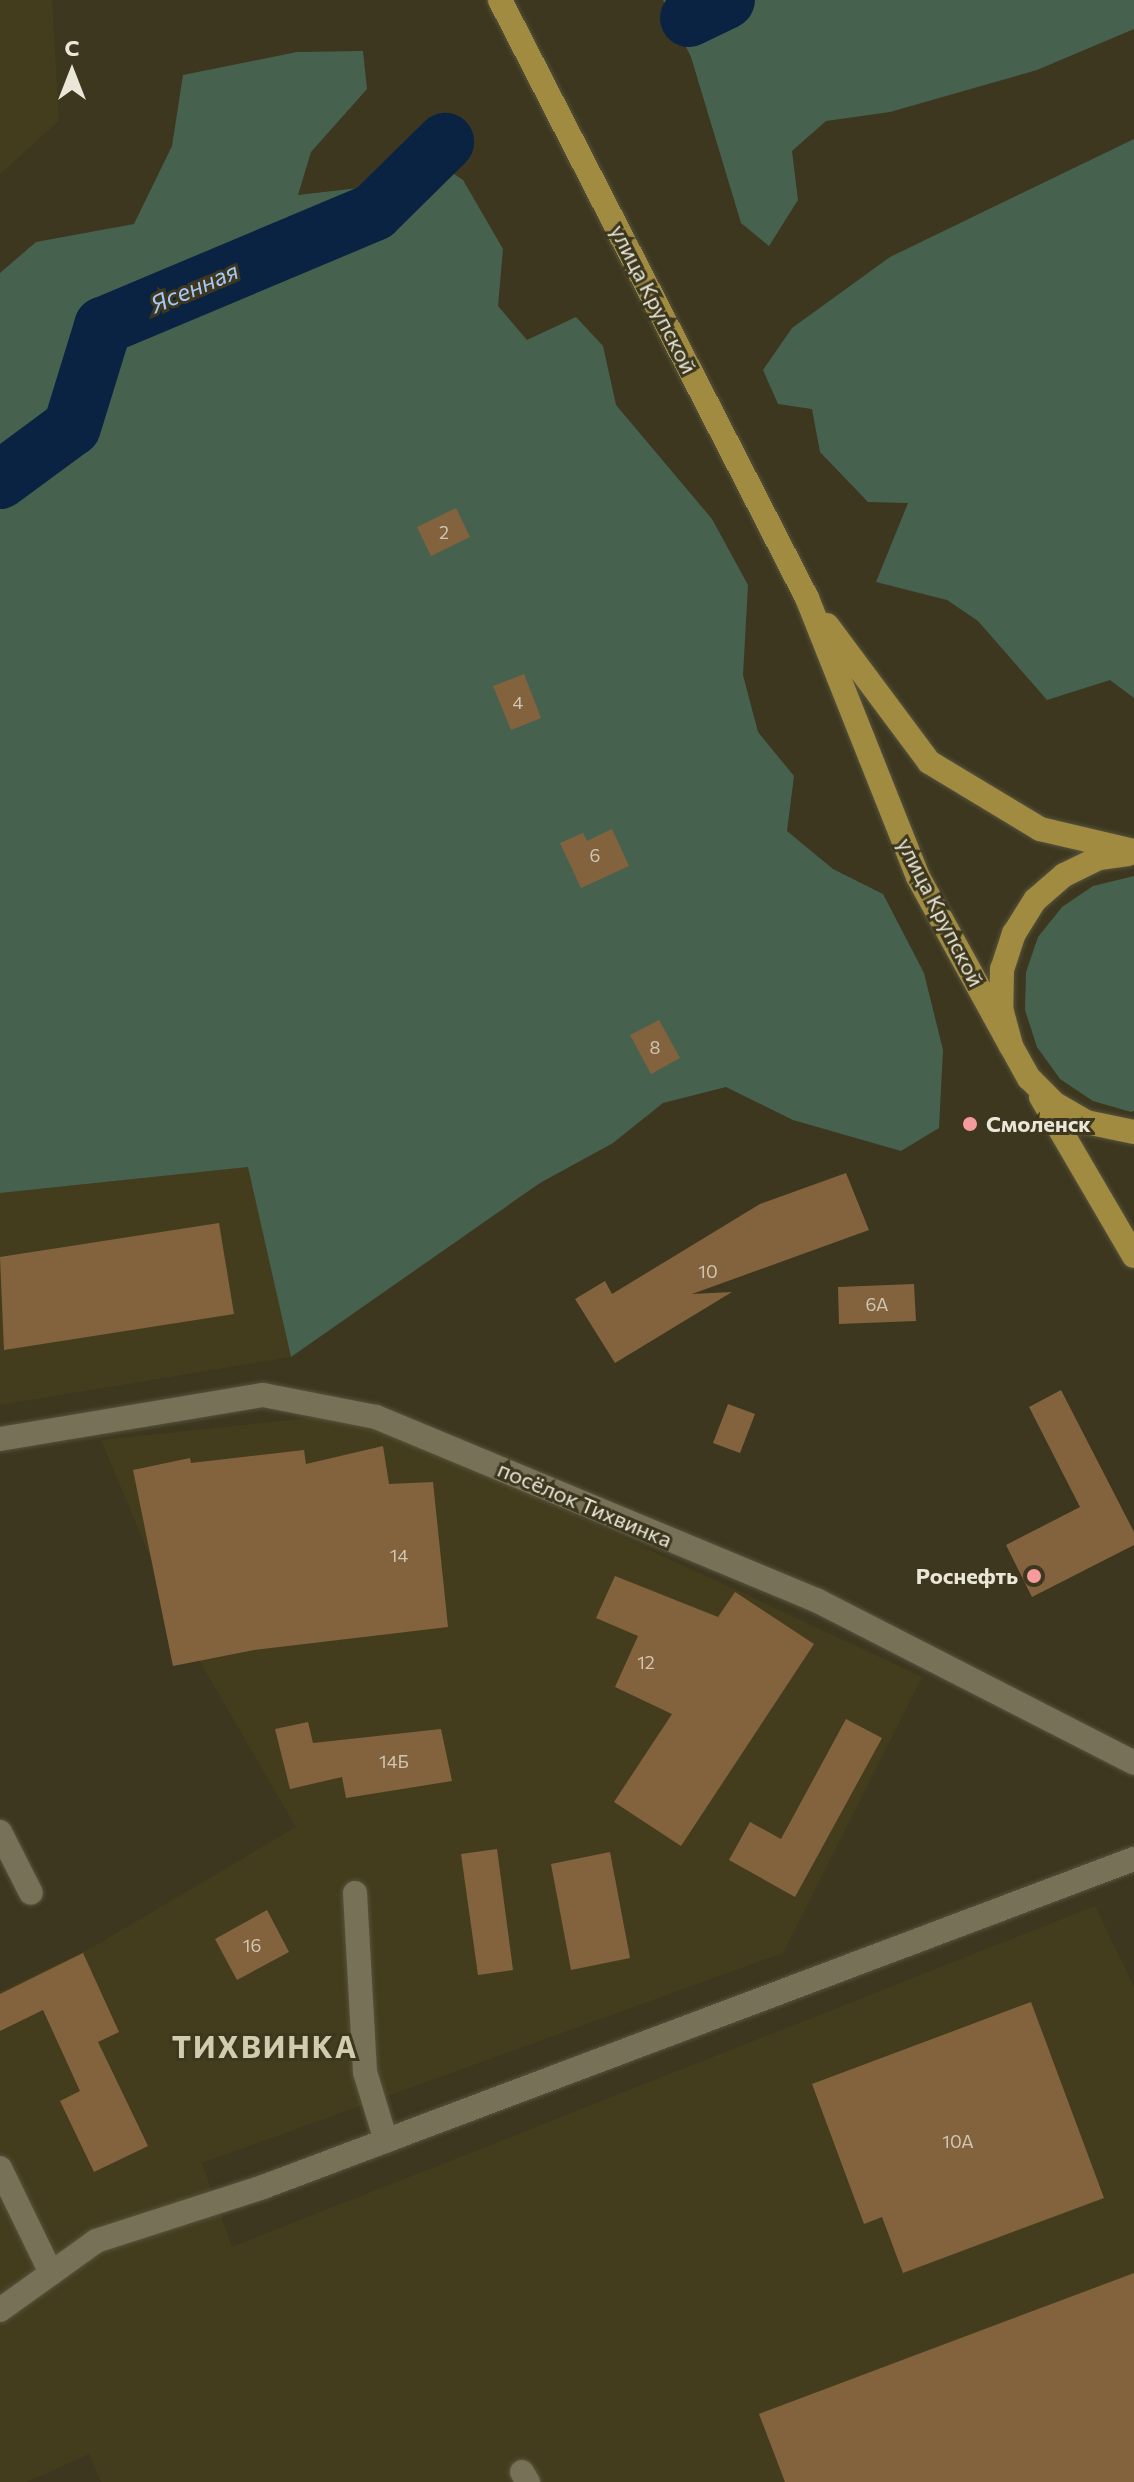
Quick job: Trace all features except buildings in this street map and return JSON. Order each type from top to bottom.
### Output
[{"type":"main road","name":"улица Крупской","points":[[500,0],[807,598],[918,877],[1011,1046]]},
{"type":"main road","name":"улица Крупской","points":[[807,598],[929,762],[1040,829],[1134,852]]},
{"type":"main road","points":[[1134,852],[1099,858],[1064,875],[1035,900],[1014,933],[1002,969],[1001,1008],[1011,1046],[1134,1256]]},
{"type":"main road","points":[[1029,1078],[1055,1104],[1086,1122],[1134,1132]]},
{"type":"street","name":"посёлок Тихвинка","points":[[3,1444],[263,1395],[376,1417],[816,1600],[1134,1763]]},
{"type":"street","points":[[0,1832],[31,1893]]},
{"type":"street","points":[[0,2310],[96,2241],[386,2141],[1134,1859]]},
{"type":"street","points":[[355,1893],[365,2072],[386,2141]]},
{"type":"street","points":[[0,2168],[51,2273]]},
{"type":"shaded area","points":[[0,0],[52,0],[59,121],[0,174]]},
{"type":"shaded area","points":[[249,1167],[291,1357],[0,1405],[0,1193]]},
{"type":"shaded area","points":[[357,1413],[922,1677],[783,1953],[202,2163],[232,2247],[1095,1906],[1134,1987],[1134,2482],[101,2482],[89,2454],[27,2482],[0,2482],[0,1991],[93,1947],[296,1827],[181,1629],[101,1440]]},
{"type":"green space","points":[[663,0],[1134,0],[1134,29],[1037,70],[890,112],[826,121],[792,151],[798,200],[769,246],[741,223],[691,57]]},
{"type":"green space","points":[[363,51],[367,89],[311,152],[298,195],[359,188],[412,146],[463,180],[503,249],[498,306],[527,340],[576,317],[603,346],[616,405],[712,519],[748,585],[743,675],[758,732],[794,776],[787,831],[833,869],[883,894],[924,973],[943,1050],[939,1128],[901,1151],[793,1120],[726,1087],[663,1103],[613,1143],[540,1183],[291,1357],[248,1167],[0,1193],[0,273],[36,242],[134,224],[172,146],[183,75],[297,52]]},
{"type":"green space","points":[[1134,139],[1134,698],[1110,680],[1047,700],[978,621],[947,600],[876,582],[908,503],[868,502],[820,452],[812,409],[778,404],[763,370],[792,328],[890,257]]},
{"type":"green space","points":[[1134,876],[1134,1111],[1131,1112],[1093,1101],[1060,1079],[1037,1047],[1025,1010],[1026,972],[1038,937],[1062,907],[1093,886]]},
{"type":"waterway","name":"Ясенная","points":[[689,18],[726,0]]},
{"type":"waterway","name":"Ясенная","points":[[0,480],[72,427],[103,326],[374,212],[445,142]]},
{"type":"place","name":"Смоленск","points":[[970,1124]]},
{"type":"place","name":"Роснефть","points":[[1034,1576]]},
{"type":"district","name":"ТИХВИНКА","points":[[265,2046]]}]
